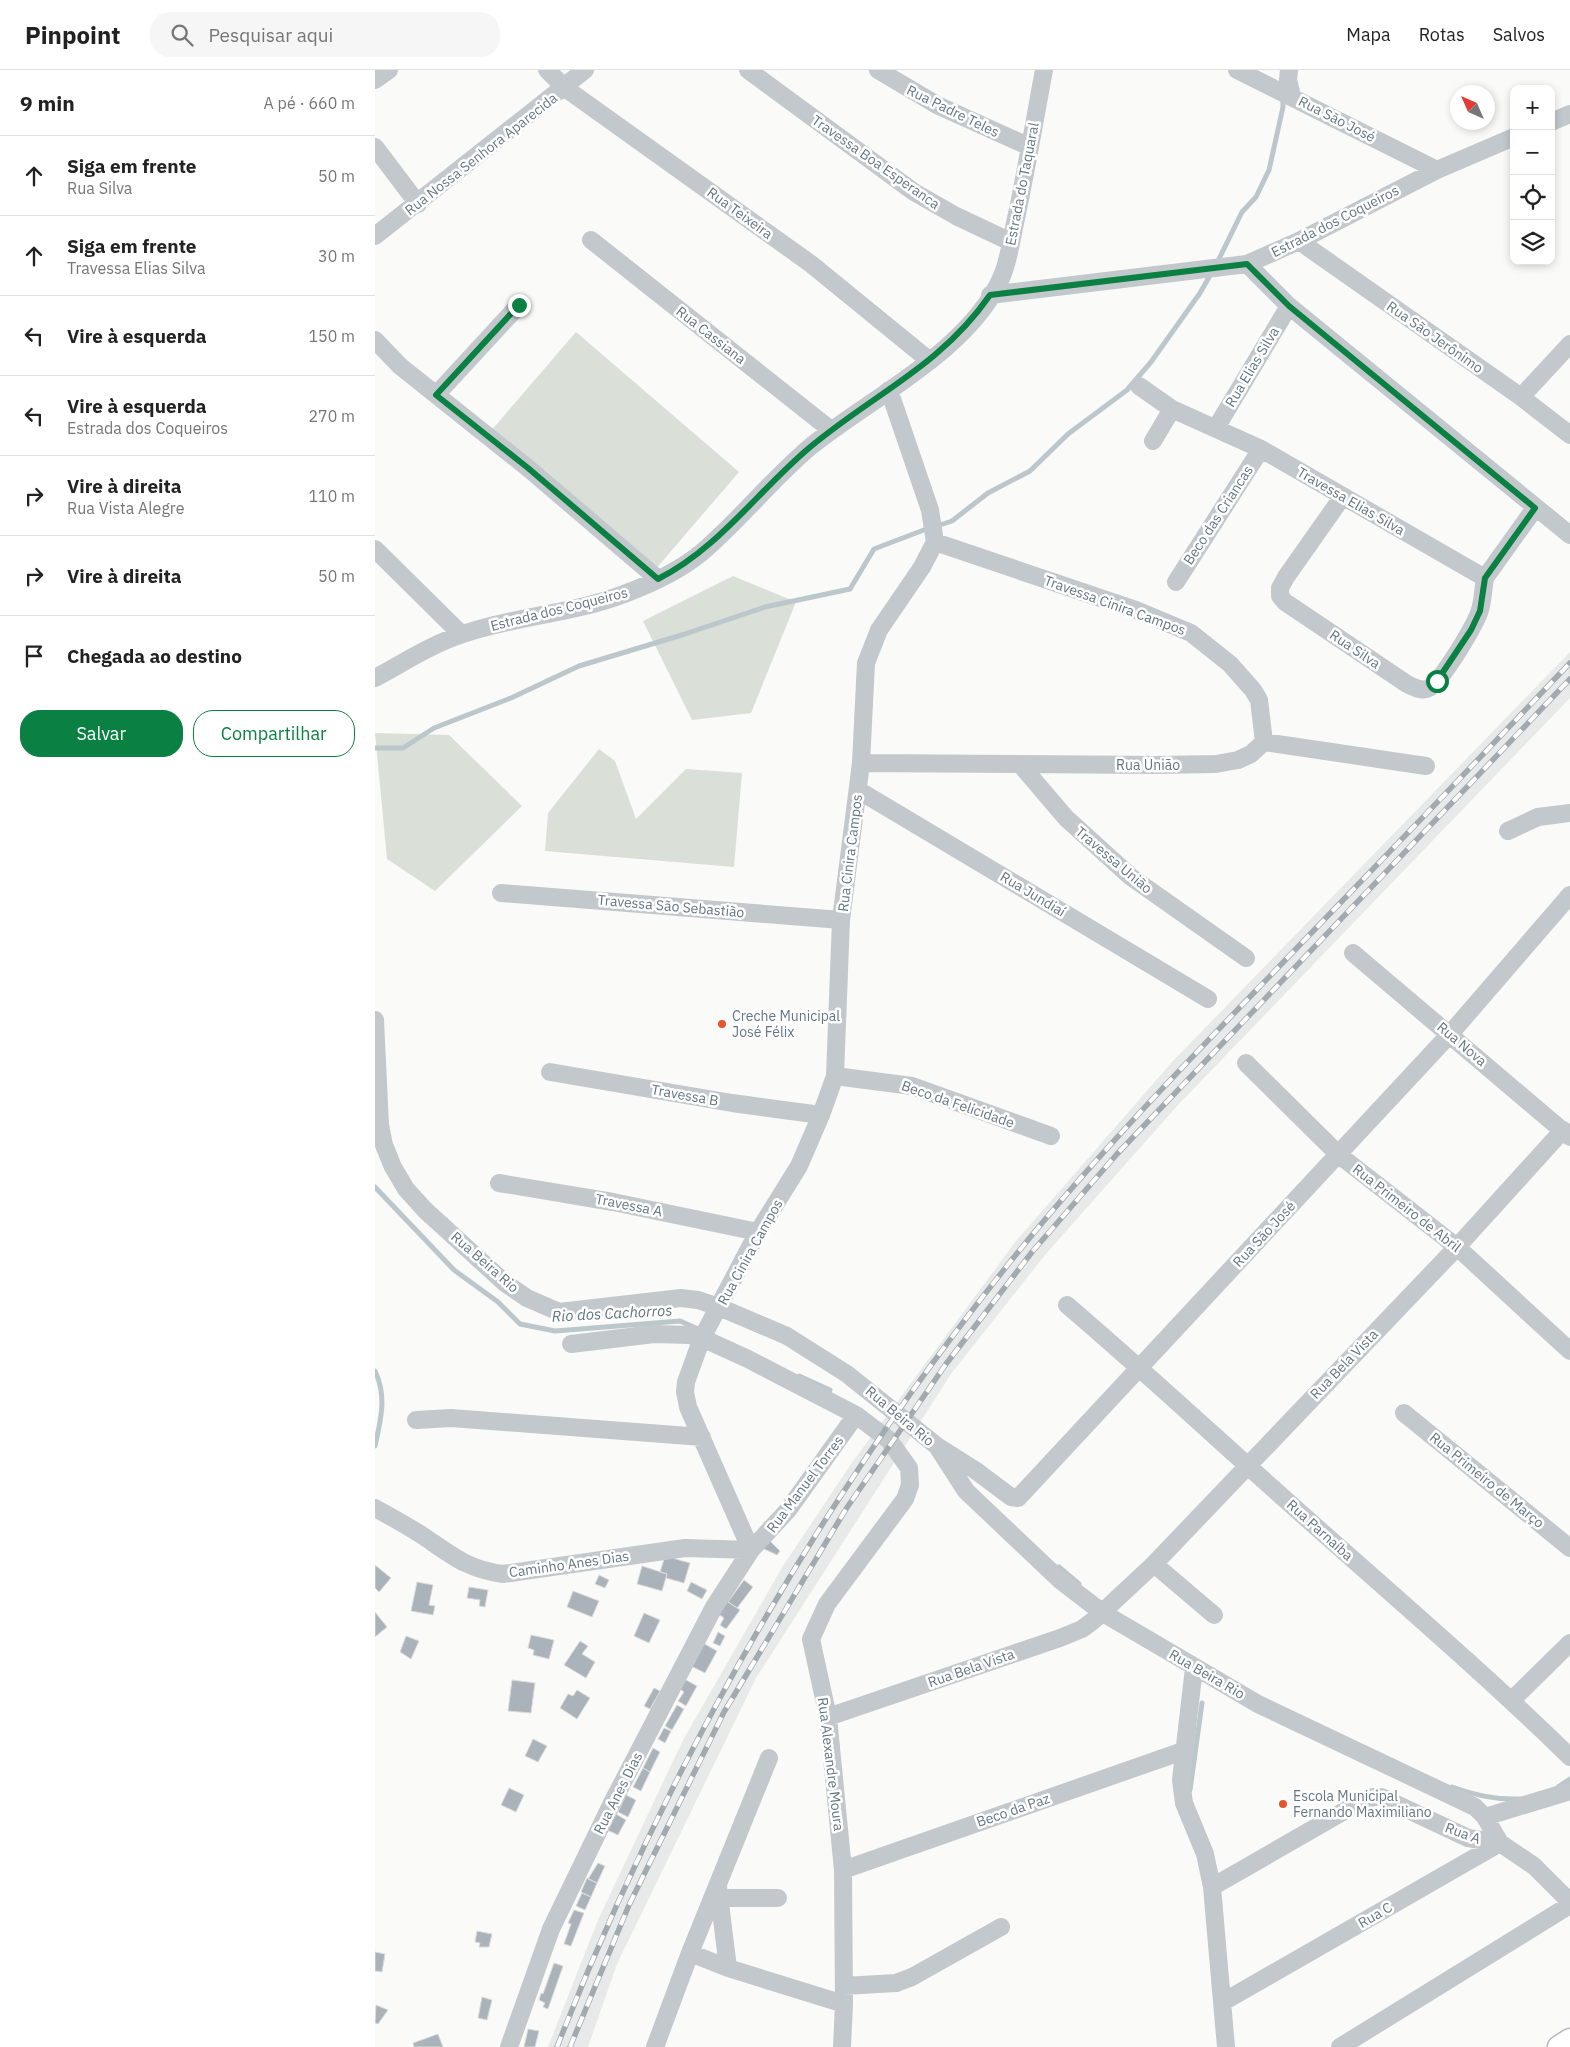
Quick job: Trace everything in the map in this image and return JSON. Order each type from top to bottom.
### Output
[{"type":"main road","points":[[1559,2047],[1570,2040]]},
{"type":"street","points":[[375,80],[389,70]]},
{"type":"street","name":"Rua Teixeira","points":[[547,70],[565,88],[811,264],[930,361]]},
{"type":"street","name":"Rua Nossa Senhora Aparecida","points":[[375,236],[565,88],[585,70]]},
{"type":"street","name":"Travessa Boa Esperanca","points":[[748,70],[914,192],[956,216],[1011,242]]},
{"type":"street","name":"Rua Padre Teles","points":[[878,70],[937,105],[1029,147]]},
{"type":"street","name":"Estrada do Taquaral","points":[[990,295],[1002,276],[1011,242],[1044,70]]},
{"type":"street","name":"Rua São José","points":[[1237,70],[1437,170]]},
{"type":"street","points":[[1286,94],[1289,70]]},
{"type":"street","points":[[1555,120],[1570,114]]},
{"type":"street","name":"Estrada dos Coqueiros","points":[[375,678],[461,634],[510,620],[599,602],[624,594],[681,568],[700,554],[779,475],[831,430],[930,361],[957,337],[990,295],[1247,264],[1299,241],[1437,170],[1510,139]]},
{"type":"street","points":[[375,147],[417,204]]},
{"type":"street","name":"Rua Cassiana","points":[[591,240],[831,430]]},
{"type":"street","name":"Rua São Jerônimo","points":[[1299,241],[1521,397],[1570,435]]},
{"type":"street","points":[[1247,264],[1289,306],[1570,535]]},
{"type":"street","points":[[436,395],[519,305]]},
{"type":"street","name":"Rua Elias Silva","points":[[1216,428],[1289,306]]},
{"type":"street","points":[[375,340],[400,366],[528,468],[658,579]]},
{"type":"street","points":[[1521,397],[1570,344]]},
{"type":"street","name":"Travessa Elias Silva","points":[[1139,386],[1172,409],[1261,449],[1485,578]]},
{"type":"street","points":[[889,390],[930,510],[935,538]]},
{"type":"street","points":[[1153,441],[1172,409]]},
{"type":"street","name":"Beco das Criancas","points":[[1176,582],[1261,449]]},
{"type":"street","name":"Rua Silva","points":[[1343,496],[1286,578],[1280,588],[1280,596],[1285,602],[1407,684],[1419,689],[1429,688],[1437,681],[1474,624],[1480,611],[1485,578]]},
{"type":"street","points":[[1485,578],[1535,508]]},
{"type":"street","name":"Travessa Cinira Campos","points":[[935,538],[1136,610],[1191,633],[1230,664],[1253,690],[1259,700],[1264,742]]},
{"type":"street","name":"Rua Cinira Campos","points":[[751,1550],[688,1407],[685,1392],[703,1336],[758,1232],[799,1166],[835,1076],[841,920],[861,763],[863,680],[870,648],[879,630],[922,566],[935,538]]},
{"type":"street","points":[[375,549],[461,634]]},
{"type":"street","points":[[1264,742],[1426,766]]},
{"type":"street","name":"Rua União","points":[[861,763],[1216,764],[1238,760],[1251,754],[1264,742]]},
{"type":"street","name":"Travessa União","points":[[1020,764],[1066,818],[1124,872],[1246,958]]},
{"type":"street","name":"Rua Jundiaí","points":[[858,790],[1208,999]]},
{"type":"street","points":[[1508,831],[1538,817],[1570,813]]},
{"type":"street","name":"Travessa São Sebastião","points":[[501,893],[841,920]]},
{"type":"street","name":"Rua São José","points":[[937,1446],[975,1470],[1011,1497],[1019,1498],[1139,1366],[1339,1155],[1450,1034],[1570,894]]},
{"type":"street","name":"Rua Nova","points":[[1353,953],[1566,1134]]},
{"type":"street","name":"Rua Beira Rio","points":[[375,1020],[380,1125],[384,1145],[393,1167],[406,1189],[425,1210],[505,1283],[527,1298],[559,1312],[681,1298],[698,1300],[717,1310],[787,1336],[824,1357],[878,1397],[937,1446],[966,1491],[1060,1580],[1195,1668],[1258,1704],[1440,1789],[1475,1807],[1485,1817]]},
{"type":"street","name":"Rua Primeiro de Abril","points":[[1246,1063],[1339,1155],[1457,1247],[1570,1351]]},
{"type":"street","name":"Travessa B","points":[[549,1072],[732,1103],[821,1115]]},
{"type":"street","name":"Beco da Felicidade","points":[[835,1076],[912,1086],[1051,1136]]},
{"type":"street","name":"Rua Bela Vista","points":[[828,1717],[1060,1638],[1082,1629],[1106,1611],[1154,1564],[1246,1465],[1566,1134]]},
{"type":"street","name":"Travessa A","points":[[499,1183],[613,1202],[758,1232]]},
{"type":"street","name":"Rua Parnaíba","points":[[1067,1305],[1139,1366],[1246,1465],[1512,1700],[1570,1757]]},
{"type":"street","name":"Rua Alexandre Moura","points":[[571,1344],[654,1334],[703,1336],[856,1415],[889,1440],[898,1450],[909,1468],[910,1485],[905,1499],[827,1604],[813,1631],[812,1649],[828,1717],[843,1870],[844,2004],[842,2047]]},
{"type":"street","name":"Rua Primeiro de Março","points":[[1404,1412],[1570,1548]]},
{"type":"street","name":"Rua Manuel Torres","points":[[751,1550],[788,1510],[856,1415]]},
{"type":"street","points":[[416,1420],[451,1418],[702,1437]]},
{"type":"street","name":"Caminho Anes Dias","points":[[375,1508],[428,1539],[463,1564],[485,1572],[503,1574],[685,1548],[751,1550]]},
{"type":"street","name":"Rua Anes Dias","points":[[509,2047],[551,1929],[613,1801],[710,1615],[751,1550]]},
{"type":"street","points":[[1154,1564],[1213,1615]]},
{"type":"street","points":[[1512,1700],[1570,1643]]},
{"type":"street","points":[[1195,1668],[1183,1751],[1181,1780],[1184,1803],[1205,1854],[1212,1887],[1226,2047]]},
{"type":"street","name":"Beco da Paz","points":[[843,1870],[1183,1751]]},
{"type":"street","points":[[655,2047],[690,1953],[719,1892],[769,1758]]},
{"type":"street","points":[[1500,1843],[1485,1817],[1570,1792]]},
{"type":"street","name":"Rua A","points":[[1212,1887],[1353,1806],[1373,1797],[1381,1797],[1468,1838],[1500,1843],[1534,1866],[1570,1904],[1339,2047]]},
{"type":"street","name":"Rua C","points":[[1223,2002],[1500,1843]]},
{"type":"street","points":[[719,1892],[778,1898]]},
{"type":"street","points":[[719,1892],[728,1968]]},
{"type":"street","points":[[844,1986],[896,1983],[912,1977],[1001,1927]]},
{"type":"street","points":[[690,1953],[728,1968],[844,2004]]},
{"type":"shaded area","points":[[576,332],[739,472],[654,571],[490,432]]},
{"type":"shaded area","points":[[733,576],[796,602],[751,713],[692,720],[643,621]]},
{"type":"shaded area","points":[[1570,652],[1570,698],[1178,1105],[1045,1255],[951,1374],[756,1678],[617,1964],[588,2047],[548,2047],[598,1920],[683,1740],[783,1566],[851,1464],[1016,1241],[1172,1062]]},
{"type":"shaded area","points":[[375,733],[449,735],[522,806],[435,891],[387,859]]},
{"type":"shaded area","points":[[599,749],[615,761],[636,819],[686,769],[742,773],[734,867],[545,851],[548,813]]},
{"type":"building","points":[[768,1539],[780,1551],[777,1555],[762,1548]]},
{"type":"building","points":[[665,1556],[690,1563],[684,1583],[666,1578],[667,1574],[660,1572]]},
{"type":"building","points":[[375,1565],[391,1578],[379,1592],[375,1588]]},
{"type":"building","points":[[642,1566],[667,1574],[662,1591],[637,1584]]},
{"type":"building","points":[[599,1575],[609,1580],[605,1588],[595,1584]]},
{"type":"building","points":[[744,1580],[753,1587],[737,1608],[728,1602]]},
{"type":"building","points":[[417,1582],[433,1585],[429,1605],[435,1606],[433,1615],[411,1611]]},
{"type":"building","points":[[691,1582],[707,1590],[702,1599],[687,1591]]},
{"type":"building","points":[[469,1587],[488,1590],[485,1607],[479,1606],[480,1600],[467,1598]]},
{"type":"building","points":[[573,1591],[599,1601],[592,1617],[567,1607]]},
{"type":"building","points":[[727,1601],[740,1610],[726,1629],[720,1625],[724,1618],[717,1613]]},
{"type":"building","points":[[375,1612],[387,1627],[375,1637]]},
{"type":"building","points":[[644,1613],[660,1620],[649,1643],[634,1636]]},
{"type":"building","points":[[718,1632],[725,1636],[720,1646],[713,1643]]},
{"type":"building","points":[[531,1635],[554,1640],[549,1659],[533,1655],[534,1650],[528,1648]]},
{"type":"building","points":[[406,1636],[419,1641],[411,1659],[400,1652]]},
{"type":"building","points":[[580,1641],[588,1646],[582,1654],[595,1662],[586,1678],[564,1665]]},
{"type":"building","points":[[703,1643],[717,1651],[705,1673],[691,1666]]},
{"type":"building","points":[[512,1680],[535,1683],[531,1713],[508,1711]]},
{"type":"building","points":[[686,1680],[697,1686],[686,1706],[678,1701],[684,1692],[680,1689]]},
{"type":"building","points":[[654,1688],[660,1691],[650,1709],[644,1706]]},
{"type":"building","points":[[577,1690],[590,1698],[577,1719],[560,1708],[568,1694],[573,1696]]},
{"type":"building","points":[[677,1705],[684,1709],[672,1730],[665,1726]]},
{"type":"building","points":[[664,1728],[671,1731],[665,1743],[658,1739]]},
{"type":"building","points":[[533,1739],[547,1746],[538,1762],[525,1756]]},
{"type":"building","points":[[653,1748],[660,1752],[650,1772],[643,1768]]},
{"type":"building","points":[[643,1768],[650,1772],[641,1791],[633,1787]]},
{"type":"building","points":[[509,1788],[524,1795],[516,1812],[501,1805]]},
{"type":"building","points":[[626,1795],[636,1800],[628,1817],[618,1812]]},
{"type":"building","points":[[616,1814],[626,1820],[618,1835],[607,1830]]},
{"type":"building","points":[[598,1863],[605,1866],[597,1883],[588,1879]]},
{"type":"building","points":[[587,1878],[597,1883],[591,1897],[581,1892]]},
{"type":"building","points":[[582,1893],[591,1897],[585,1910],[576,1906]]},
{"type":"building","points":[[574,1910],[584,1913],[571,1946],[564,1944],[571,1924],[568,1923]]},
{"type":"building","points":[[477,1931],[492,1934],[489,1947],[479,1947],[480,1943],[475,1942]]},
{"type":"building","points":[[375,1952],[385,1954],[382,1972],[375,1971]]},
{"type":"building","points":[[554,1963],[563,1966],[548,2009],[543,2007],[545,2003],[539,2000]]},
{"type":"building","points":[[482,1997],[492,2000],[487,2020],[478,2018]]},
{"type":"building","points":[[376,2005],[388,2010],[378,2024],[375,2023]]},
{"type":"building","points":[[528,2029],[539,2031],[535,2047],[524,2047]]},
{"type":"building","points":[[438,2034],[443,2047],[414,2047],[413,2043]]},
{"type":"waterway","points":[[1217,263],[1242,212],[1256,197],[1269,170],[1283,107],[1283,97]]},
{"type":"waterway","points":[[937,526],[952,521],[988,493],[1030,471],[1068,434],[1127,390],[1151,362],[1200,293],[1212,272]]},
{"type":"waterway","points":[[375,748],[403,748],[434,728],[511,698],[579,666],[685,634],[765,607],[850,589],[874,549],[929,528]]},
{"type":"waterway","name":"Rio dos Cachorros","points":[[375,1187],[454,1270],[498,1302],[520,1324],[555,1331],[680,1321],[698,1329]]},
{"type":"waterway","points":[[375,1371],[379,1380],[382,1399],[381,1417],[375,1446]]},
{"type":"waterway","name":"Rio dos Cachorros","points":[[799,1376],[830,1390]]},
{"type":"waterway","points":[[1059,1567],[1079,1584]]},
{"type":"waterway","points":[[1190,1790],[1202,1703]]},
{"type":"waterway","points":[[1558,1787],[1570,1779]]},
{"type":"waterway","points":[[1452,1787],[1485,1796],[1502,1799],[1520,1799]]},
{"type":"railway","points":[[557,2047],[601,1940],[650,1834],[702,1731],[759,1629],[819,1529],[883,1432],[951,1338],[1023,1246],[1121,1133],[1570,663]]},
{"type":"railway","points":[[570,2047],[629,1905],[724,1712],[846,1509],[946,1364],[1032,1252],[1117,1154],[1570,679]]},
{"type":"place","name":"Creche Municipal José Félix","points":[[722,1024]]},
{"type":"place","name":"Escola Municipal Fernando Maximiliano","points":[[1283,1804]]},
{"type":"route","points":[[519,305],[436,395],[528,468],[658,579],[681,568],[700,554],[779,475],[831,430],[930,361],[957,337],[976,316],[990,295],[1247,264],[1289,306],[1535,508],[1485,578],[1480,611],[1471,630],[1437,681]]}]
